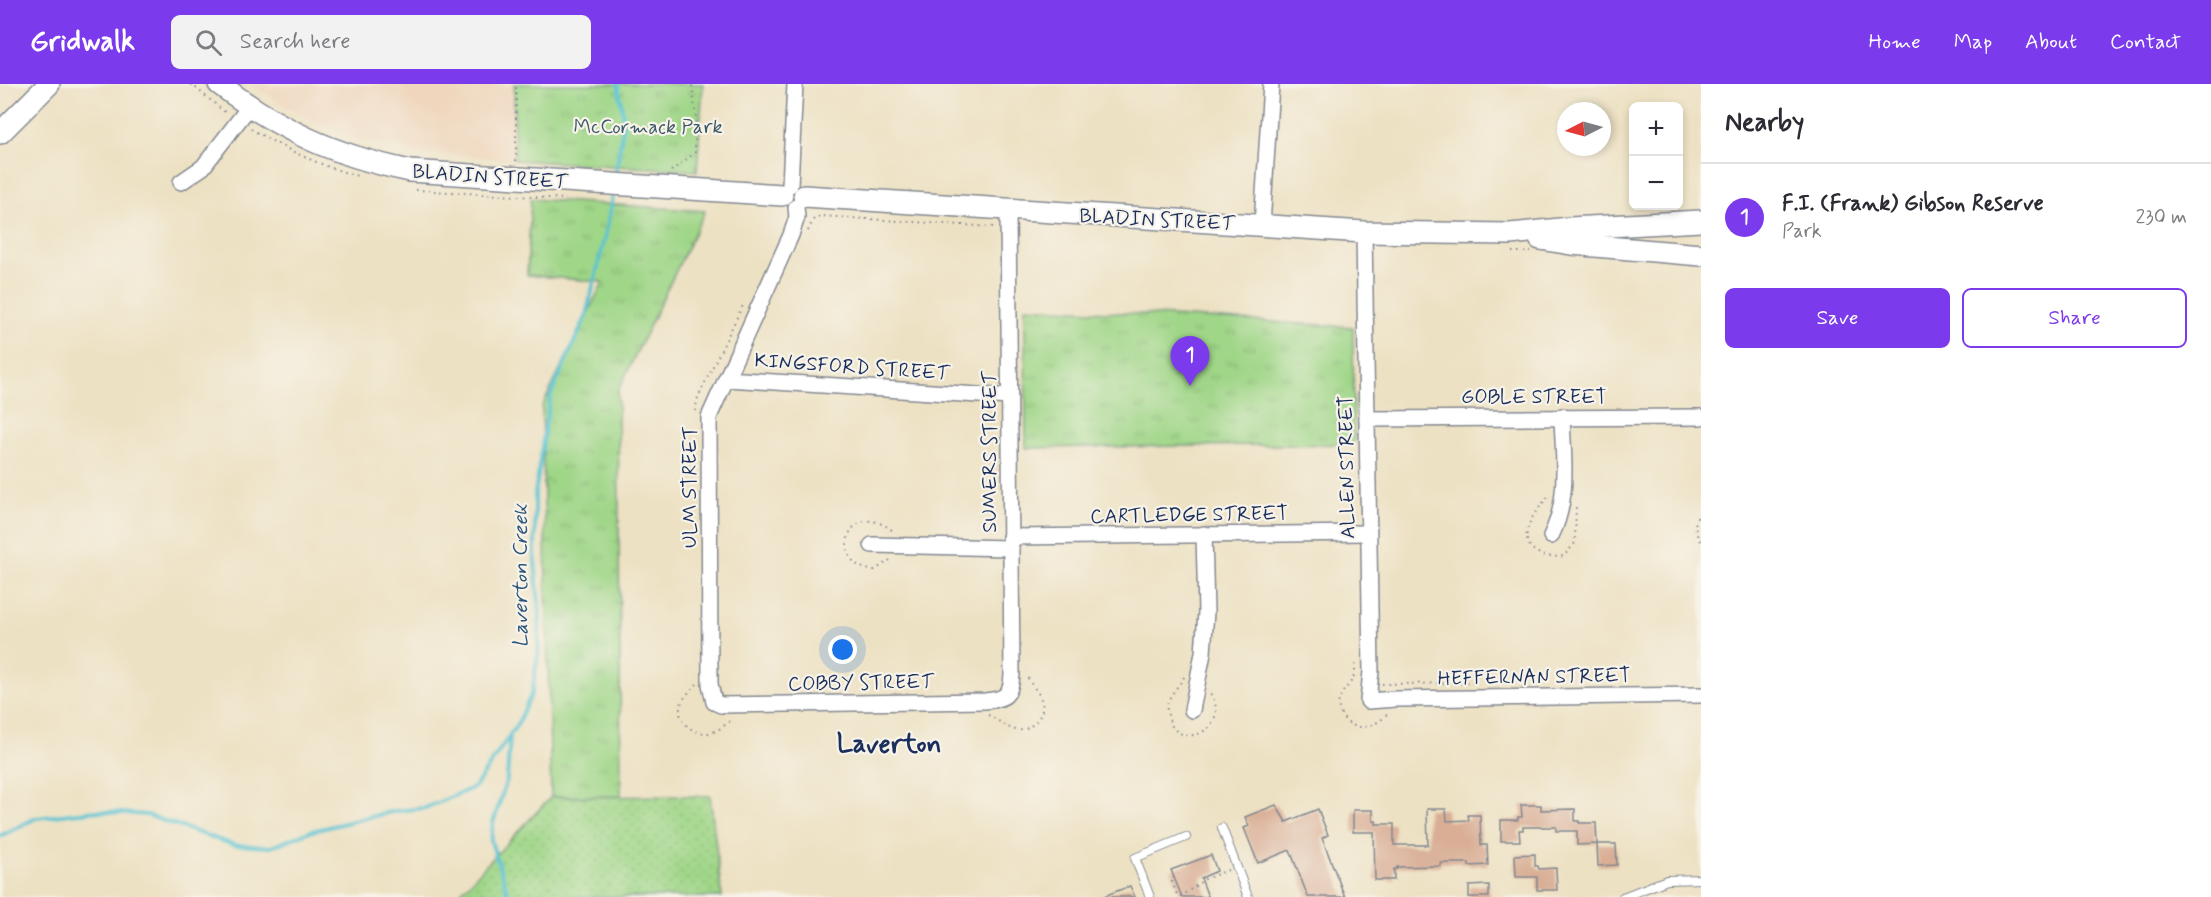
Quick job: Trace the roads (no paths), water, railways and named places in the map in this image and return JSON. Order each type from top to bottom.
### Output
[{"type":"street","points":[[0,133],[49,84]]},
{"type":"street","name":"BLADIN STREET","points":[[219,84],[249,107],[309,140],[357,158],[410,171],[573,182],[669,179],[793,196],[1008,218],[1262,225],[1509,243],[1571,243],[1701,255]]},
{"type":"street","name":"ULM STREET","points":[[710,706],[709,417],[797,217],[793,196],[795,84]]},
{"type":"street","points":[[1262,225],[1271,84]]},
{"type":"street","points":[[181,182],[203,167],[249,107]]},
{"type":"street","name":"SUMERS STREET","points":[[1007,694],[1012,685],[1008,218]]},
{"type":"street","name":"BLADIN STREET","points":[[1509,243],[1570,228],[1701,220]]},
{"type":"street","name":"ALLEN STREET","points":[[1364,232],[1371,671],[1368,701]]},
{"type":"street","name":"KINGSFORD STREET","points":[[726,379],[1010,397]]},
{"type":"street","points":[[1551,536],[1559,520],[1564,497],[1563,416]]},
{"type":"street","name":"GOBLE STREET","points":[[1366,419],[1563,416],[1701,417]]},
{"type":"street","name":"CARTLEDGE STREET","points":[[872,545],[1204,534],[1367,533]]},
{"type":"street","points":[[1192,710],[1203,653],[1206,612],[1204,534]]},
{"type":"street","name":"COBBY STREET","points":[[710,706],[985,701],[998,699],[1007,694]]},
{"type":"street","name":"HEFFERNAN STREET","points":[[1368,701],[1701,695]]},
{"type":"lane","points":[[1222,828],[1248,897]]},
{"type":"lane","points":[[1150,897],[1136,858],[1186,837]]},
{"type":"lane","points":[[1623,897],[1668,880],[1701,879]]},
{"type":"waterway","name":"Laverton Creek","points":[[615,179],[624,120],[618,84]]},
{"type":"waterway","name":"Laverton Creek","points":[[0,836],[36,818],[97,811],[147,815],[234,845],[271,847],[308,832],[395,811],[425,808],[475,787],[518,723],[532,693],[538,654],[540,615],[535,562],[535,494],[545,428],[551,394],[586,316],[613,192]]},
{"type":"waterway","points":[[509,897],[491,841],[493,823],[507,779],[510,735]]},
{"type":"place","name":"F.I. (Frank) Gibson Reserve","points":[[1190,386]]},
{"type":"district","name":"Laverton","points":[[889,743]]},
{"type":"park label","name":"McCormack Park","points":[[648,126]]}]
